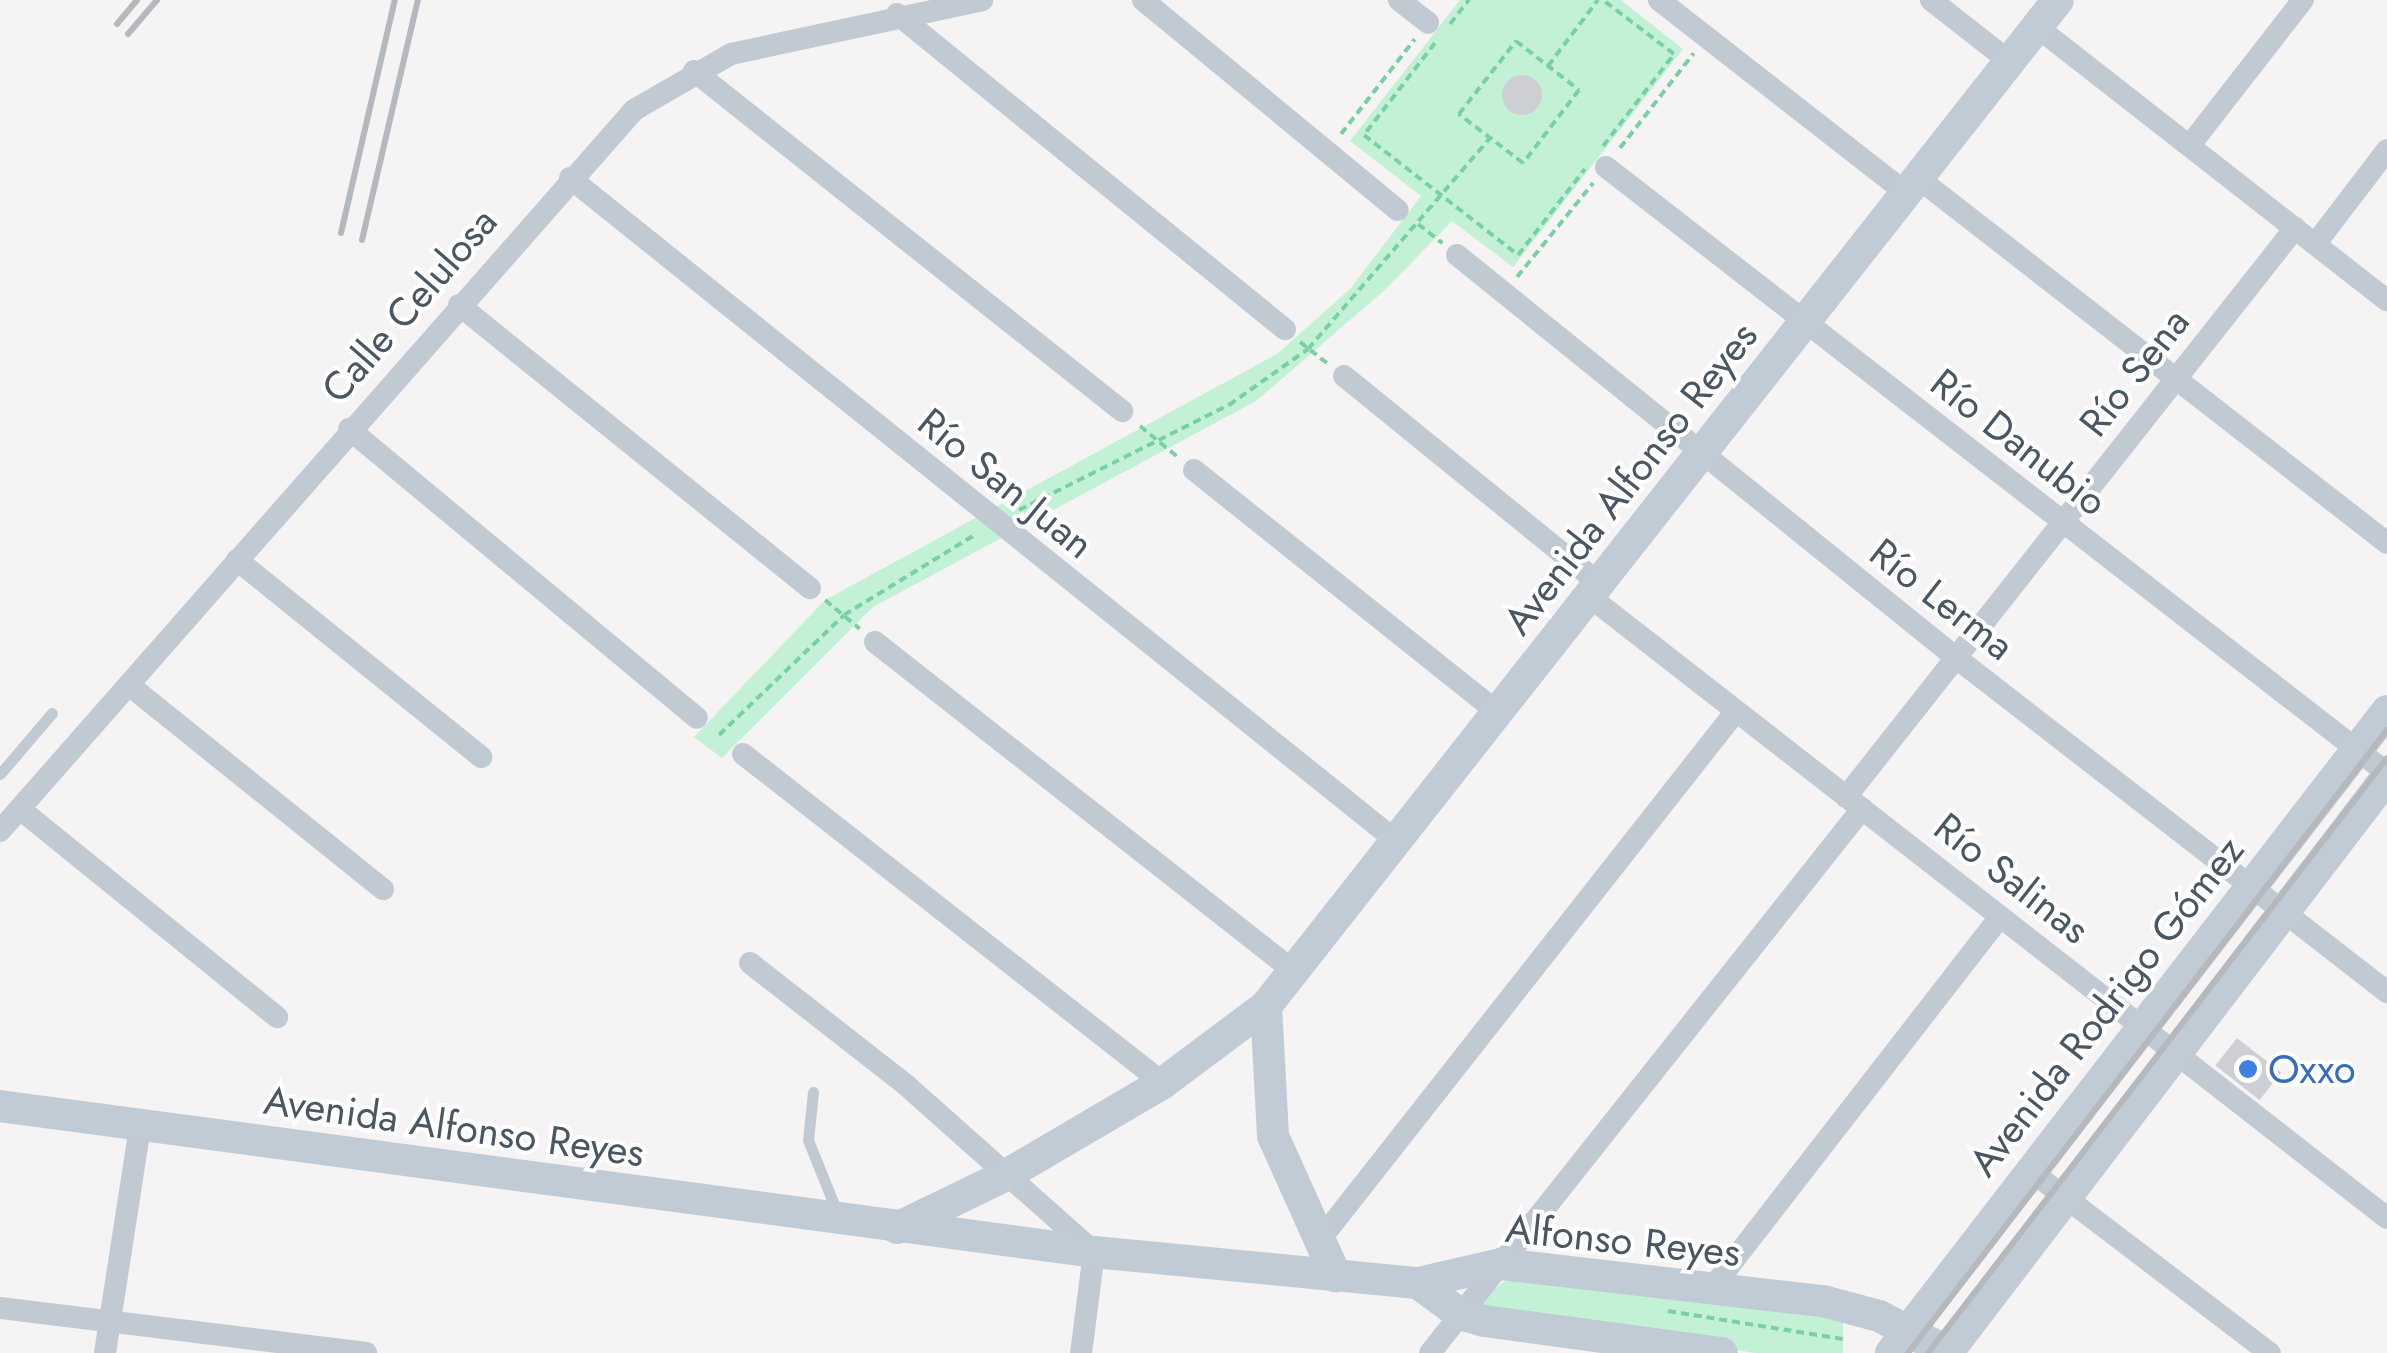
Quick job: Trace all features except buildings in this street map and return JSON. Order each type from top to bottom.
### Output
[{"type":"street","name":"Calle Celulosa","points":[[0,831],[349,429],[634,110],[694,71],[774,41],[982,0]]},
{"type":"street","points":[[1143,0],[1398,210]]},
{"type":"street","points":[[1398,0],[1428,22]]},
{"type":"street","points":[[1659,0],[2176,378],[2387,542]]},
{"type":"street","points":[[1931,0],[2010,62]]},
{"type":"street","name":"Avenida Alfonso Reyes","points":[[897,1228],[1008,1174],[1163,1083],[1266,1006],[1500,714],[2058,0]]},
{"type":"street","points":[[2190,146],[2303,0]]},
{"type":"street","points":[[897,14],[1285,329]]},
{"type":"street","points":[[2037,28],[2387,300]]},
{"type":"street","points":[[694,71],[1122,410]]},
{"type":"street","points":[[2316,243],[2387,150]]},
{"type":"street","name":"Río Danubio","points":[[1606,167],[2387,775]]},
{"type":"street","name":"Río San Juan","points":[[570,178],[994,523],[1398,843]]},
{"type":"street","name":"Río Sena","points":[[1430,1353],[1854,803],[1959,660],[2295,228]]},
{"type":"street","name":"Río Lerma","points":[[1457,256],[1959,660],[2387,992]]},
{"type":"street","points":[[459,305],[810,588]]},
{"type":"street","name":"Río Salinas","points":[[1344,376],[1736,711],[2387,1218]]},
{"type":"street","points":[[349,429],[698,718]]},
{"type":"street","points":[[1194,470],[1500,714]]},
{"type":"street","points":[[237,560],[480,757]]},
{"type":"street","points":[[875,642],[1294,972]]},
{"type":"street","points":[[129,685],[384,888]]},
{"type":"street","points":[[1319,1240],[1736,711]]},
{"type":"street","name":"Avenida Rodrigo Gómez","points":[[1900,1341],[2387,711]]},
{"type":"street","points":[[743,754],[1163,1083]]},
{"type":"street","name":"Avenida Rodrigo Gómez","points":[[1948,1353],[2387,775]]},
{"type":"street","points":[[20,809],[277,1017]]},
{"type":"street","points":[[1714,1302],[2000,917]]},
{"type":"street","points":[[750,963],[1008,1174],[1094,1252],[1081,1353]]},
{"type":"street","points":[[1266,1006],[1272,1136],[1336,1276]]},
{"type":"street","name":"Avenida Alfonso Reyes","points":[[0,1106],[897,1228],[1094,1252],[1418,1283]]},
{"type":"street","points":[[105,1353],[140,1126]]},
{"type":"street","points":[[2032,1172],[2270,1353]]},
{"type":"street","name":"Alfonso Reyes","points":[[1418,1283],[1501,1264],[1714,1302],[1823,1302],[1900,1341],[1948,1353]]},
{"type":"street","points":[[1418,1283],[1460,1314],[1667,1339],[1722,1353]]},
{"type":"street","points":[[0,1308],[366,1353]]},
{"type":"lane","points":[[0,774],[52,712]]},
{"type":"lane","points":[[812,1092],[808,1140],[841,1220]]},
{"type":"path","points":[[1469,0],[1364,134],[1518,256]]},
{"type":"path","points":[[1548,66],[1601,0],[1674,54]]},
{"type":"path","points":[[1326,154],[1428,22]]},
{"type":"path","points":[[1516,41],[1579,90],[1523,163],[1490,138],[1460,114],[1516,41]]},
{"type":"path","points":[[720,735],[844,616],[994,523],[1229,405],[1308,349],[1444,197],[1490,138]]},
{"type":"path","points":[[1398,210],[1457,256]]},
{"type":"path","points":[[1285,329],[1344,376]]},
{"type":"path","points":[[1122,410],[1194,470]]},
{"type":"path","points":[[810,588],[875,642]]},
{"type":"path","points":[[698,718],[743,754]]},
{"type":"path","points":[[1667,1339],[1714,1302],[1843,1339]]},
{"type":"green space","points":[[1460,0],[1621,0],[1683,49],[1513,267],[1452,221],[1386,289],[1256,401],[873,607],[722,758],[694,737],[825,600],[1277,354],[1350,289],[1421,196],[1350,141]]},
{"type":"green space","points":[[1511,1277],[1843,1320],[1843,1353],[1756,1353],[1479,1313],[1487,1294]]},
{"type":"railway","points":[[117,24],[137,0]]},
{"type":"railway","points":[[128,34],[157,0]]},
{"type":"railway","points":[[341,233],[395,0]]},
{"type":"railway","points":[[362,240],[418,0]]},
{"type":"railway","points":[[1908,1353],[2387,730]]},
{"type":"railway","points":[[1928,1353],[2387,758]]},
{"type":"place","name":"Oxxo","points":[[2248,1069]]}]
